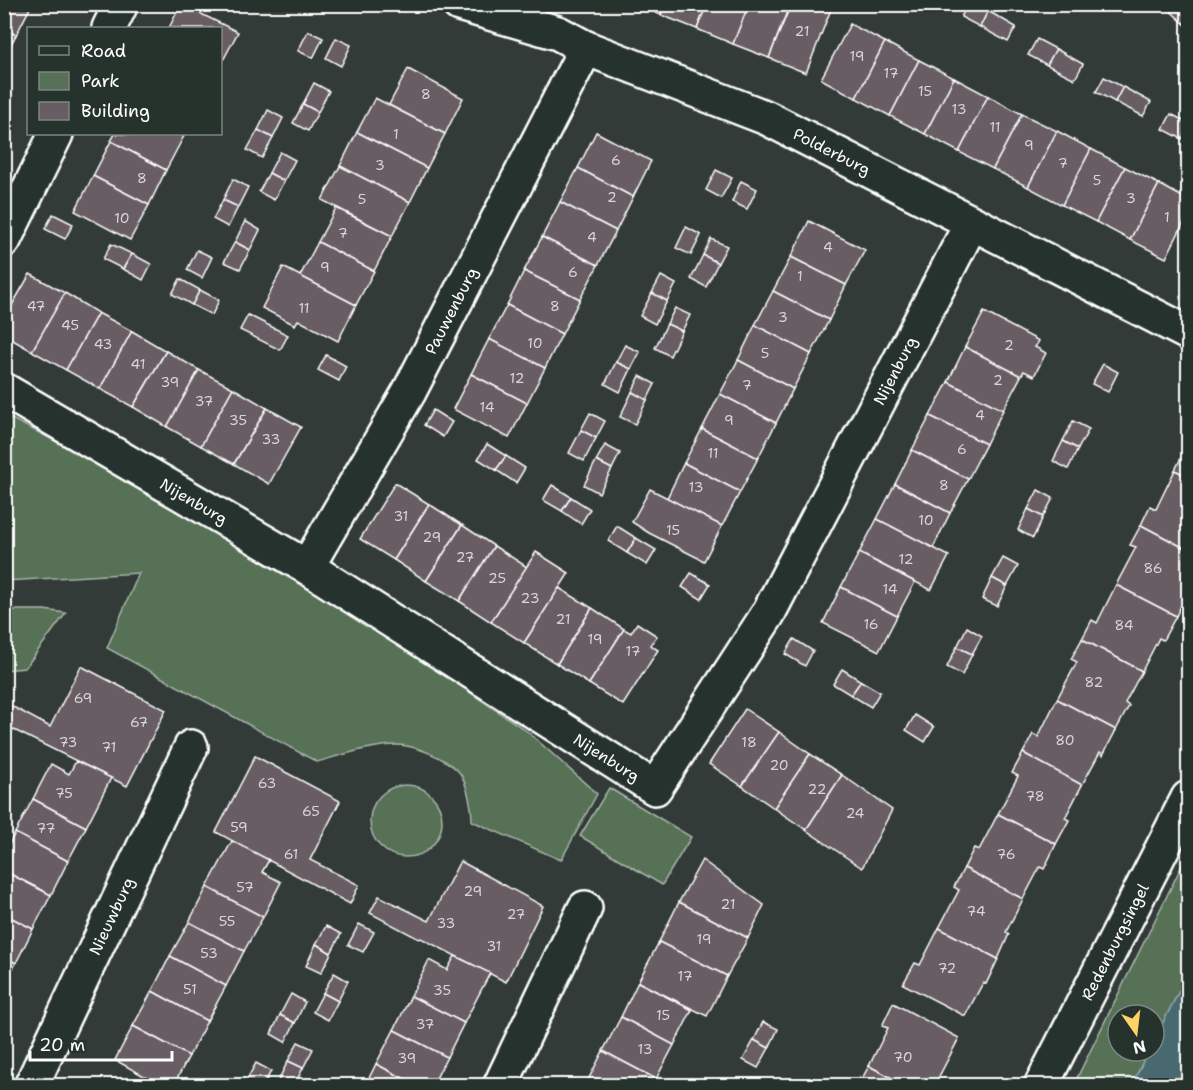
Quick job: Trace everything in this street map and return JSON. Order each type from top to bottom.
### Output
[{"type":"street","points":[[110,27],[121,4]]},
{"type":"street","name":"Polderburg","points":[[459,4],[558,33],[586,48],[766,118],[1188,333]]},
{"type":"street","name":"Pauwenburg","points":[[306,567],[409,392],[586,48]]},
{"type":"street","points":[[4,240],[56,135]]},
{"type":"street","name":"Nijenburg","points":[[4,390],[306,567],[656,788],[768,614],[971,224]]},
{"type":"street","name":"Nieuwburg","points":[[31,1086],[191,747]]},
{"type":"street","name":"Redenburgsingel","points":[[1041,1086],[1188,798]]},
{"type":"street","points":[[500,1086],[585,908]]},
{"type":"green space","points":[[4,415],[150,489],[267,554],[528,732],[597,794],[561,860],[472,821],[469,795],[462,776],[446,762],[429,753],[395,745],[356,751],[317,762],[107,648],[139,573],[5,581]]},
{"type":"green space","points":[[11,610],[66,613],[25,668],[5,670],[5,614]]},
{"type":"green space","points":[[406,785],[426,791],[436,801],[442,821],[436,841],[426,851],[406,857],[386,851],[376,841],[370,821],[376,801],[386,791]]},
{"type":"green space","points":[[609,788],[691,837],[662,885],[580,836]]},
{"type":"green space","points":[[1188,853],[1188,974],[1166,1017],[1166,1003],[1114,1003]]},
{"type":"green space","points":[[1106,1019],[1106,1063],[1142,1063],[1132,1085],[1073,1086]]},
{"type":"water","points":[[1188,974],[1188,1085],[1132,1085],[1142,1063],[1166,1063],[1166,1017]]},
{"type":"building","points":[[4,4],[32,4],[16,35],[4,28]]},
{"type":"building","points":[[181,4],[238,32],[222,62],[222,27],[170,27]]},
{"type":"building","points":[[635,4],[666,4],[661,15]]},
{"type":"building","points":[[666,4],[707,4],[697,29],[661,15]]},
{"type":"building","points":[[707,4],[749,4],[733,44],[697,29]]},
{"type":"building","points":[[749,4],[790,4],[769,58],[733,44]]},
{"type":"building","points":[[791,4],[833,4],[806,73],[769,58]]},
{"type":"building","points":[[968,4],[974,4],[988,11],[980,27],[961,17]]},
{"type":"building","points":[[1154,4],[1188,4],[1188,27],[1165,6],[1161,10]]},
{"type":"building","points":[[988,11],[1016,27],[1008,42],[980,27]]},
{"type":"building","points":[[850,24],[885,42],[856,98],[821,79]]},
{"type":"building","points":[[4,28],[16,35],[4,57]]},
{"type":"building","points":[[308,31],[323,38],[313,58],[298,51]]},
{"type":"building","points":[[336,38],[351,45],[341,66],[326,58]]},
{"type":"building","points":[[1037,39],[1056,49],[1047,65],[1028,55]]},
{"type":"building","points":[[885,42],[919,60],[890,116],[856,98]]},
{"type":"building","points":[[1056,49],[1083,64],[1075,79],[1047,65]]},
{"type":"building","points":[[919,60],[954,78],[925,134],[890,116]]},
{"type":"building","points":[[408,69],[463,98],[445,134],[389,105]]},
{"type":"building","points":[[1104,77],[1123,87],[1115,102],[1096,92]]},
{"type":"building","points":[[954,78],[988,96],[959,152],[925,134]]},
{"type":"building","points":[[314,83],[329,91],[318,112],[303,104]]},
{"type":"building","points":[[1123,87],[1151,102],[1143,116],[1115,102]]},
{"type":"building","points":[[988,96],[1022,114],[993,169],[959,152]]},
{"type":"building","points":[[375,98],[445,134],[427,168],[357,132]]},
{"type":"building","points":[[303,104],[318,112],[308,131],[293,123]]},
{"type":"building","points":[[268,110],[283,118],[273,138],[258,130]]},
{"type":"building","points":[[1022,114],[1057,131],[1028,187],[993,169]]},
{"type":"building","points":[[1171,114],[1188,123],[1182,139],[1163,129]]},
{"type":"building","points":[[258,130],[273,138],[262,158],[247,150]]},
{"type":"building","points":[[1057,131],[1091,149],[1062,205],[1028,187]]},
{"type":"building","points":[[357,132],[427,168],[410,202],[340,166]]},
{"type":"building","points":[[596,132],[651,161],[633,197],[578,168]]},
{"type":"building","points":[[114,135],[184,136],[166,170],[111,141]]},
{"type":"building","points":[[111,141],[166,170],[149,205],[93,176]]},
{"type":"building","points":[[1091,149],[1125,167],[1096,222],[1062,205]]},
{"type":"building","points":[[280,152],[295,160],[284,181],[269,173]]},
{"type":"building","points":[[340,166],[410,202],[392,236],[322,200]]},
{"type":"building","points":[[1125,167],[1159,184],[1130,240],[1096,222]]},
{"type":"building","points":[[578,168],[633,197],[616,231],[560,202]]},
{"type":"building","points":[[716,170],[732,178],[721,198],[706,190]]},
{"type":"building","points":[[269,173],[284,181],[274,200],[259,192]]},
{"type":"building","points":[[93,176],[149,205],[130,240],[75,211]]},
{"type":"building","points":[[233,179],[248,187],[238,207],[223,200]]},
{"type":"building","points":[[741,181],[757,189],[747,209],[732,202]]},
{"type":"building","points":[[1159,184],[1188,200],[1188,214],[1166,258],[1130,240]]},
{"type":"building","points":[[223,200],[238,207],[228,227],[213,219]]},
{"type":"building","points":[[560,202],[616,231],[598,265],[542,237]]},
{"type":"building","points":[[336,208],[392,236],[374,271],[318,242]]},
{"type":"building","points":[[53,214],[73,224],[65,239],[45,229]]},
{"type":"building","points":[[245,221],[260,230],[250,250],[235,242]]},
{"type":"building","points":[[809,221],[865,250],[846,285],[791,257]]},
{"type":"building","points":[[686,227],[701,235],[691,255],[676,248]]},
{"type":"building","points":[[542,237],[598,265],[580,299],[524,271]]},
{"type":"building","points":[[711,239],[727,246],[718,263],[703,255]]},
{"type":"building","points":[[235,242],[250,250],[240,269],[224,262]]},
{"type":"building","points":[[318,242],[374,271],[356,305],[300,276]]},
{"type":"building","points":[[111,244],[132,254],[123,269],[103,259]]},
{"type":"building","points":[[197,250],[212,257],[202,278],[187,270]]},
{"type":"building","points":[[132,254],[151,264],[143,280],[123,269]]},
{"type":"building","points":[[703,255],[718,263],[706,287],[691,279]]},
{"type":"building","points":[[791,257],[846,285],[829,320],[773,291]]},
{"type":"building","points":[[283,267],[356,305],[338,341],[298,320],[295,325],[262,308]]},
{"type":"building","points":[[524,271],[580,299],[562,334],[507,305]]},
{"type":"building","points":[[30,274],[65,293],[32,351],[4,335],[4,319]]},
{"type":"building","points":[[661,276],[676,284],[667,301],[652,293]]},
{"type":"building","points":[[180,279],[200,290],[192,305],[172,294]]},
{"type":"building","points":[[200,290],[219,300],[212,315],[192,305]]},
{"type":"building","points":[[773,291],[829,320],[811,354],[755,325]]},
{"type":"building","points":[[65,293],[98,313],[66,370],[32,351]]},
{"type":"building","points":[[652,293],[667,301],[655,324],[640,316]]},
{"type":"building","points":[[507,305],[562,334],[545,368],[489,339]]},
{"type":"building","points":[[675,308],[690,315],[682,331],[667,324]]},
{"type":"building","points":[[984,312],[1039,341],[1035,347],[1046,353],[1034,376],[1024,371],[1021,376],[965,347]]},
{"type":"building","points":[[98,313],[132,331],[100,389],[66,370]]},
{"type":"building","points":[[248,315],[288,335],[280,350],[240,330]]},
{"type":"building","points":[[667,324],[682,331],[670,356],[655,348]]},
{"type":"building","points":[[755,325],[811,354],[793,389],[738,360]]},
{"type":"building","points":[[132,331],[166,351],[133,407],[100,389]]},
{"type":"building","points":[[489,339],[545,368],[527,403],[471,374]]},
{"type":"building","points":[[625,345],[640,352],[631,369],[616,362]]},
{"type":"building","points":[[965,347],[1021,376],[1003,410],[948,382]]},
{"type":"building","points":[[166,351],[199,370],[167,427],[133,407]]},
{"type":"building","points":[[326,355],[346,366],[339,381],[318,370]]},
{"type":"building","points":[[738,360],[793,389],[776,423],[720,394]]},
{"type":"building","points":[[616,362],[631,369],[620,392],[605,384]]},
{"type":"building","points":[[1103,364],[1118,372],[1108,392],[1092,384]]},
{"type":"building","points":[[199,370],[233,388],[201,446],[167,427]]},
{"type":"building","points":[[471,374],[527,403],[509,438],[453,409]]},
{"type":"building","points":[[640,376],[655,384],[647,400],[632,392]]},
{"type":"building","points":[[948,382],[1003,410],[986,444],[930,416]]},
{"type":"building","points":[[233,388],[267,408],[234,464],[201,446]]},
{"type":"building","points":[[632,392],[647,400],[635,424],[620,417]]},
{"type":"building","points":[[720,394],[776,423],[758,458],[702,429]]},
{"type":"building","points":[[267,408],[301,427],[269,484],[234,464]]},
{"type":"building","points":[[433,410],[452,422],[443,437],[424,425]]},
{"type":"building","points":[[590,413],[605,421],[596,438],[581,430]]},
{"type":"building","points":[[930,416],[986,444],[968,479],[912,450]]},
{"type":"building","points":[[1073,421],[1089,429],[1078,449],[1063,441]]},
{"type":"building","points":[[702,429],[758,458],[740,492],[684,463]]},
{"type":"building","points":[[581,430],[596,438],[584,461],[569,453]]},
{"type":"building","points":[[1063,441],[1078,449],[1068,469],[1053,461]]},
{"type":"building","points":[[487,444],[506,456],[496,470],[478,459]]},
{"type":"building","points":[[1188,444],[1188,477],[1175,470]]},
{"type":"building","points":[[605,445],[620,453],[612,469],[596,461]]},
{"type":"building","points":[[912,450],[968,479],[950,513],[895,484]]},
{"type":"building","points":[[506,456],[525,468],[516,483],[496,470]]},
{"type":"building","points":[[596,461],[612,469],[599,493],[584,485]]},
{"type":"building","points":[[684,463],[740,492],[722,526],[667,498]]},
{"type":"building","points":[[1175,470],[1188,477],[1188,550],[1141,525],[1150,506],[1156,509]]},
{"type":"building","points":[[395,483],[429,504],[394,560],[360,539]]},
{"type":"building","points":[[895,484],[950,513],[933,548],[877,519]]},
{"type":"building","points":[[552,485],[571,497],[562,511],[543,500]]},
{"type":"building","points":[[650,489],[722,526],[704,561],[632,522]]},
{"type":"building","points":[[1038,490],[1053,498],[1043,517],[1028,509]]},
{"type":"building","points":[[571,497],[590,509],[581,524],[562,511]]},
{"type":"building","points":[[429,504],[462,525],[426,581],[394,560]]},
{"type":"building","points":[[1028,509],[1043,517],[1033,538],[1018,530]]},
{"type":"building","points":[[877,519],[949,556],[931,590],[859,553]]},
{"type":"building","points":[[462,525],[494,546],[459,601],[426,581]]},
{"type":"building","points":[[1141,525],[1188,550],[1188,582],[1185,589],[1188,591],[1176,616],[1116,585],[1136,547],[1130,545]]},
{"type":"building","points":[[617,526],[636,538],[627,553],[608,541]]},
{"type":"building","points":[[636,538],[656,550],[647,565],[627,553]]},
{"type":"building","points":[[494,546],[527,567],[491,622],[459,601]]},
{"type":"building","points":[[536,552],[569,573],[524,643],[491,622]]},
{"type":"building","points":[[859,553],[915,582],[897,616],[841,587]]},
{"type":"building","points":[[1003,558],[1018,566],[1007,586],[992,578]]},
{"type":"building","points":[[691,573],[710,584],[701,599],[682,587]]},
{"type":"building","points":[[992,578],[1007,586],[997,606],[982,599]]},
{"type":"building","points":[[1116,585],[1176,616],[1163,640],[1159,638],[1142,671],[1082,639],[1092,620],[1097,623]]},
{"type":"building","points":[[841,587],[897,616],[879,651],[823,623]]},
{"type":"building","points":[[559,588],[592,608],[557,664],[524,643]]},
{"type":"building","points":[[592,608],[624,629],[589,684],[557,664]]},
{"type":"building","points":[[637,623],[657,636],[650,645],[658,650],[623,705],[589,684],[624,629],[631,633]]},
{"type":"building","points":[[967,627],[982,636],[972,654],[957,647]]},
{"type":"building","points":[[794,639],[813,651],[805,666],[785,654]]},
{"type":"building","points":[[1082,639],[1142,671],[1125,703],[1129,706],[1116,730],[1057,699],[1077,662],[1071,659]]},
{"type":"building","points":[[957,647],[972,654],[962,675],[947,667]]},
{"type":"building","points":[[81,666],[166,710],[127,786],[4,725],[4,702],[50,727]]},
{"type":"building","points":[[842,669],[861,681],[851,695],[833,684]]},
{"type":"building","points":[[861,681],[880,692],[871,707],[851,695]]},
{"type":"building","points":[[1057,699],[1116,730],[1103,755],[1100,752],[1082,785],[1023,753],[1033,734],[1038,737]]},
{"type":"building","points":[[745,709],[779,732],[742,786],[709,764]]},
{"type":"building","points":[[915,715],[934,727],[925,742],[906,730]]},
{"type":"building","points":[[779,732],[810,754],[774,808],[742,786]]},
{"type":"building","points":[[1023,753],[1082,785],[1065,818],[1069,820],[1056,844],[998,814],[1018,776],[1012,773]]},
{"type":"building","points":[[810,754],[842,775],[806,830],[774,808]]},
{"type":"building","points":[[255,756],[340,801],[310,860],[359,885],[350,904],[216,832]]},
{"type":"building","points":[[76,761],[111,778],[86,827],[33,799],[51,764],[69,774]]},
{"type":"building","points":[[842,775],[892,810],[862,868],[806,830]]},
{"type":"building","points":[[33,799],[86,827],[68,861],[15,833]]},
{"type":"building","points":[[998,814],[1056,844],[1044,869],[1040,867],[1023,899],[964,868],[974,848],[979,850]]},
{"type":"building","points":[[15,833],[68,861],[51,895],[4,871],[4,854]]},
{"type":"building","points":[[232,841],[269,860],[262,872],[281,882],[263,917],[207,887]]},
{"type":"building","points":[[702,860],[764,905],[748,938],[679,902]]},
{"type":"building","points":[[460,861],[543,906],[506,982],[370,913],[379,896],[429,921]]},
{"type":"building","points":[[964,868],[1023,899],[1006,932],[1009,934],[998,959],[939,928],[959,890],[954,887]]},
{"type":"building","points":[[4,871],[51,895],[33,929],[4,914]]},
{"type":"building","points":[[207,887],[263,917],[244,951],[189,922]]},
{"type":"building","points":[[679,902],[748,938],[727,976],[659,942]]},
{"type":"building","points":[[4,914],[33,929],[16,963],[4,957]]},
{"type":"building","points":[[189,922],[244,951],[226,986],[170,956]]},
{"type":"building","points":[[359,924],[374,932],[363,952],[348,945]]},
{"type":"building","points":[[326,926],[341,934],[331,953],[316,944]]},
{"type":"building","points":[[939,928],[998,959],[986,984],[983,983],[965,1016],[903,984],[915,963],[920,965]]},
{"type":"building","points":[[659,942],[727,976],[707,1016],[638,982]]},
{"type":"building","points":[[316,944],[331,953],[321,973],[306,966]]},
{"type":"building","points":[[170,956],[226,986],[207,1021],[152,991]]},
{"type":"building","points":[[455,956],[490,973],[464,1023],[411,996],[429,960],[447,970]]},
{"type":"building","points":[[4,957],[16,963],[4,984]]},
{"type":"building","points":[[334,973],[348,981],[338,1001],[323,993]]},
{"type":"building","points":[[638,982],[692,1010],[674,1045],[621,1017]]},
{"type":"building","points":[[152,991],[207,1021],[189,1056],[133,1026]]},
{"type":"building","points":[[323,993],[338,1001],[328,1020],[313,1012]]},
{"type":"building","points":[[291,994],[305,1002],[295,1023],[280,1015]]},
{"type":"building","points":[[411,996],[464,1023],[447,1057],[394,1030]]},
{"type":"building","points":[[893,1003],[959,1038],[934,1086],[907,1086],[869,1066],[888,1028],[882,1026]]},
{"type":"building","points":[[280,1015],[295,1023],[285,1042],[271,1034]]},
{"type":"building","points":[[621,1017],[674,1045],[656,1079],[603,1051]]},
{"type":"building","points":[[763,1022],[778,1029],[769,1048],[754,1040]]},
{"type":"building","points":[[133,1026],[189,1056],[173,1086],[162,1086],[115,1060]]},
{"type":"building","points":[[394,1030],[447,1057],[432,1086],[418,1086],[376,1064]]},
{"type":"building","points":[[754,1040],[769,1048],[758,1068],[743,1060]]},
{"type":"building","points":[[298,1042],[313,1049],[303,1068],[288,1061]]},
{"type":"building","points":[[603,1051],[656,1079],[653,1086],[585,1086]]},
{"type":"building","points":[[288,1061],[303,1068],[294,1086],[286,1086],[278,1081]]},
{"type":"building","points":[[256,1063],[271,1071],[263,1086],[251,1086],[245,1083]]},
{"type":"building","points":[[376,1064],[418,1086],[365,1086]]},
{"type":"building","points":[[869,1066],[907,1086],[858,1086]]}]
